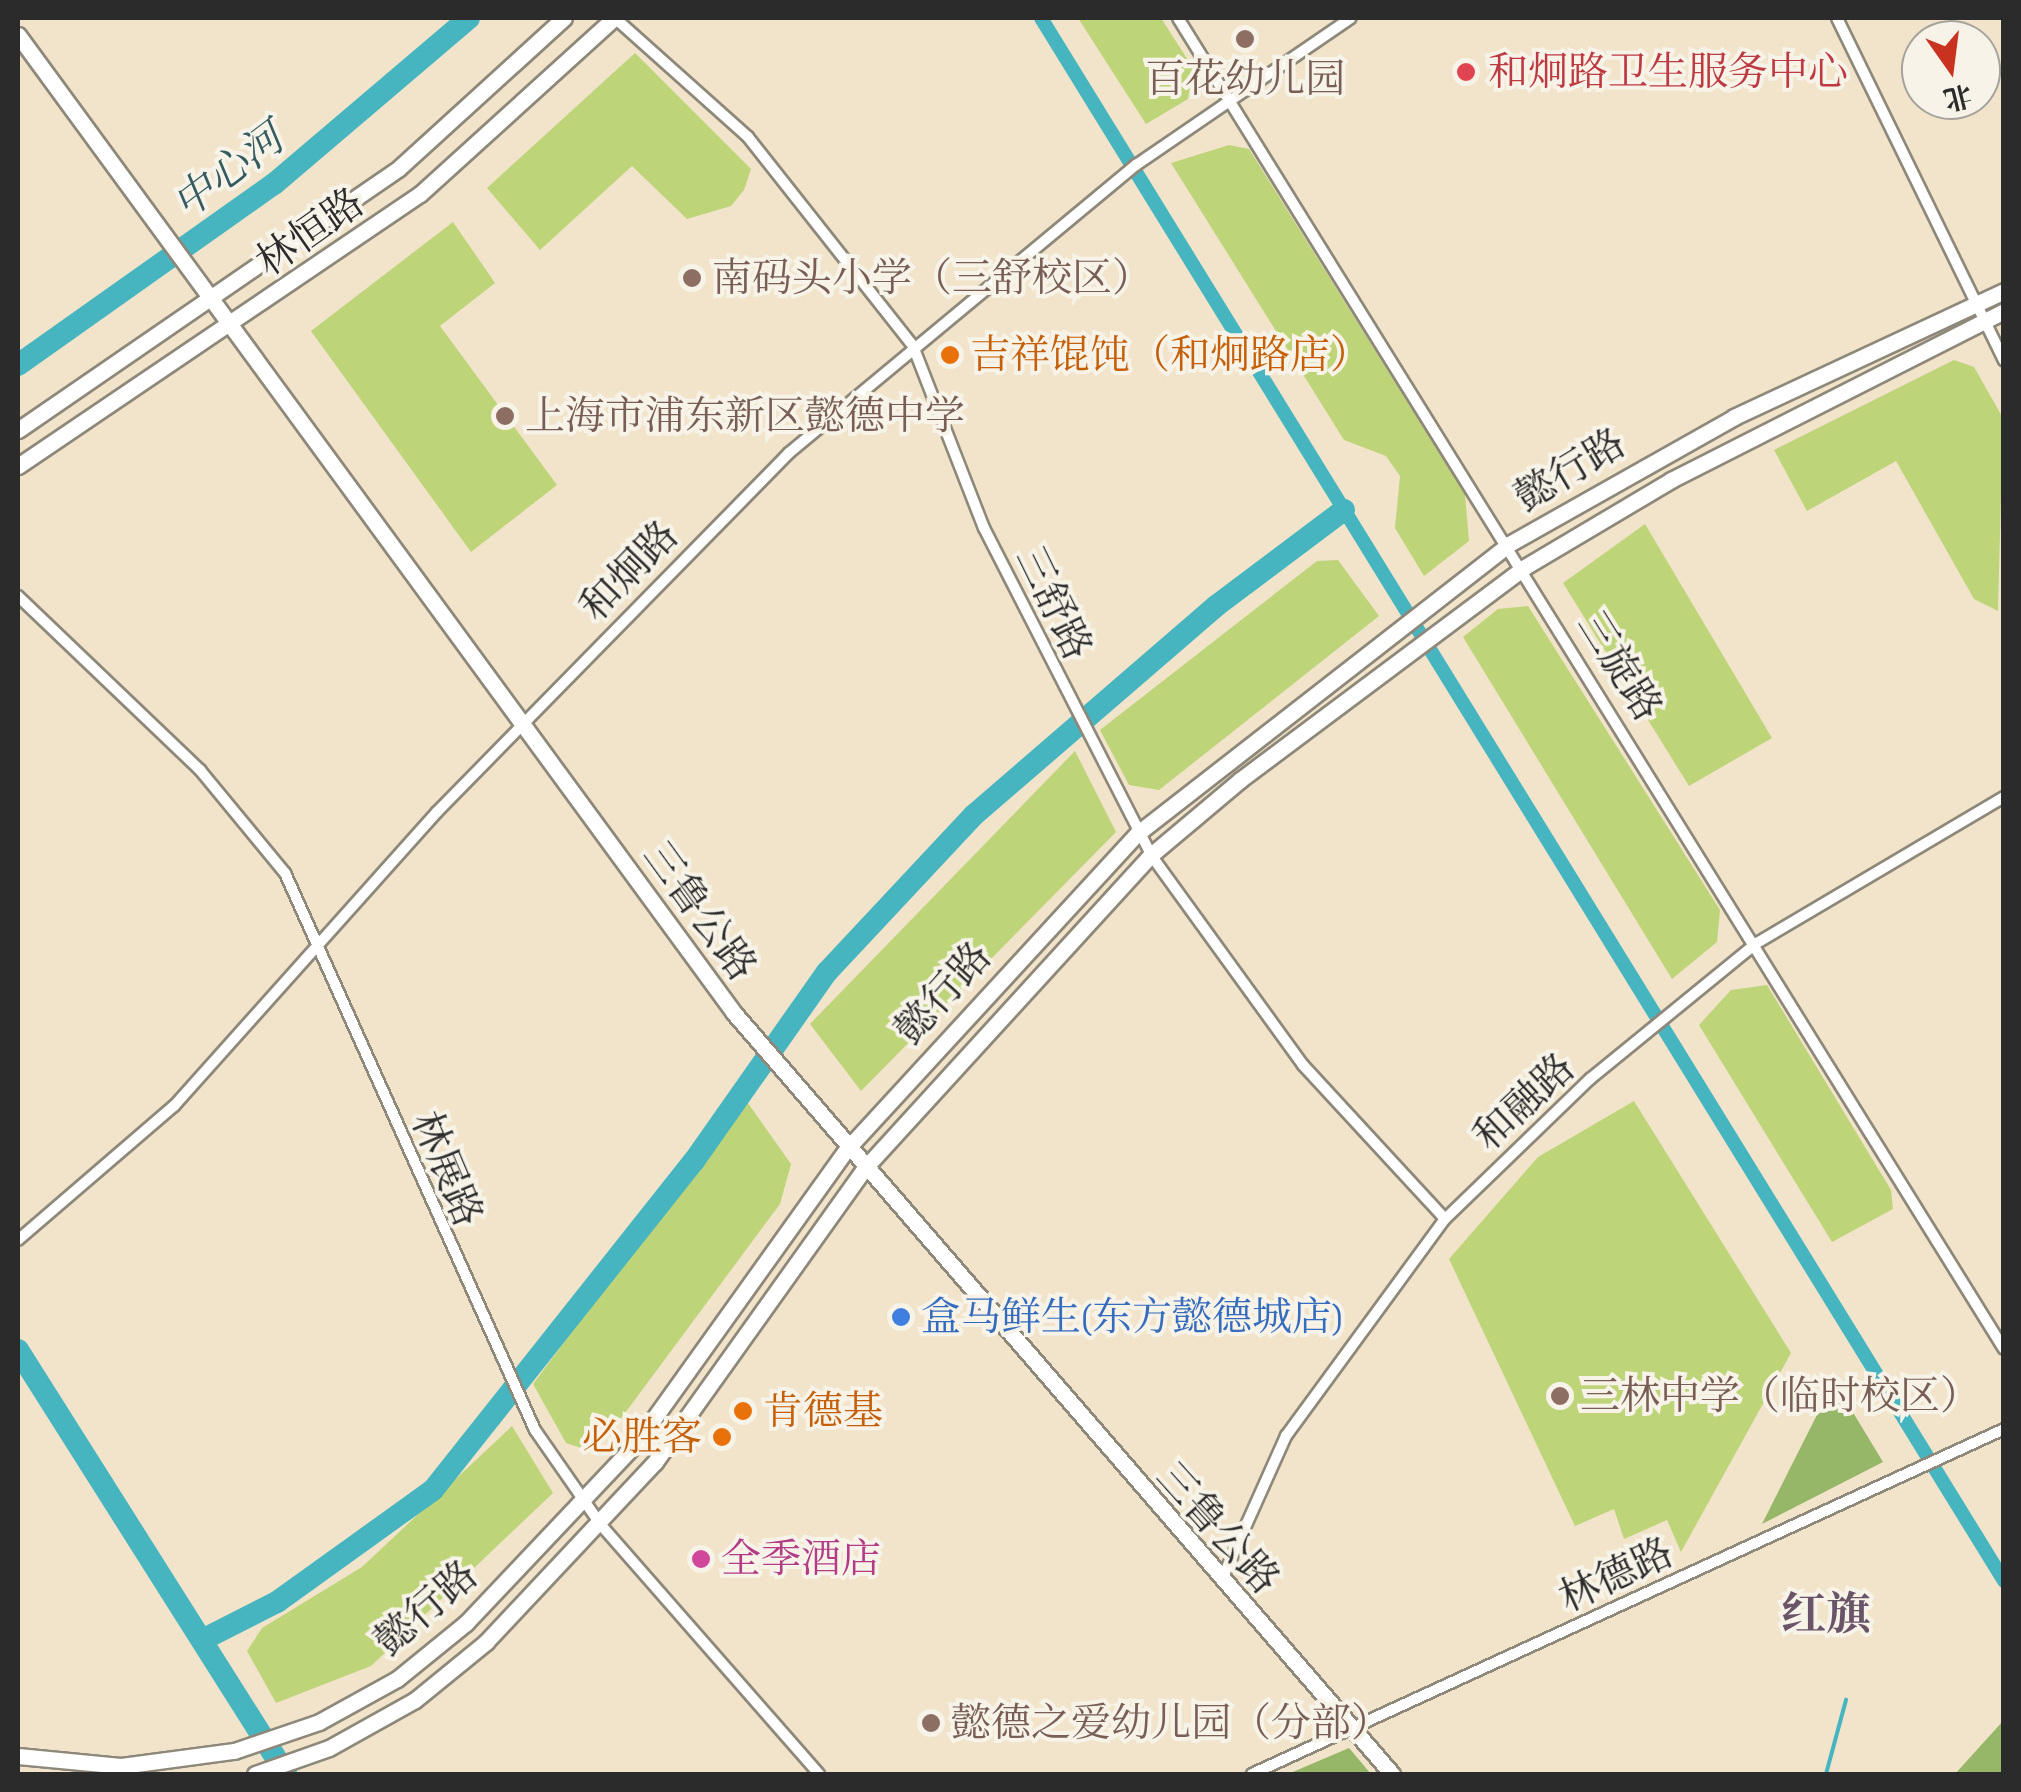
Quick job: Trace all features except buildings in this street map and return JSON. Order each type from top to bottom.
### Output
[{"type":"street","name":"林恒路","points":[[18,430],[209,304],[399,168],[564,18]]},
{"type":"street","name":"林恒路","points":[[18,466],[226,329],[420,194],[615,18]]},
{"type":"street","name":"三舒路","points":[[615,18],[748,137],[913,346],[984,528],[1091,747],[1150,855],[1303,1065],[1445,1219]]},
{"type":"street","name":"三旋路","points":[[1178,18],[1758,943],[2004,1349]]},
{"type":"street","name":"和炯路","points":[[18,1240],[174,1106],[525,726],[789,453],[913,346],[1228,96],[1351,18]]},
{"type":"street","points":[[1838,18],[2004,360]]},
{"type":"street","name":"三鲁公路","points":[[18,35],[226,329],[525,726],[727,1004],[864,1169],[1392,1774]]},
{"type":"street","name":"懿行路","points":[[18,1756],[120,1766],[234,1752],[319,1722],[397,1679],[466,1623],[584,1502],[685,1380],[847,1149],[1138,832],[1369,648],[1510,544],[1658,456],[1975,301],[2004,291]]},
{"type":"street","name":"懿行路","points":[[254,1774],[329,1748],[415,1700],[472,1654],[601,1525],[705,1396],[864,1169],[1150,855],[1384,670],[1523,568],[1983,318],[2004,311]]},
{"type":"street","name":"林展路","points":[[18,596],[252,825],[322,942],[491,1349],[535,1430],[601,1525],[818,1774]]},
{"type":"street","name":"和融路","points":[[1221,1580],[1286,1436],[1445,1219],[1638,1041],[1758,943],[2004,797]]},
{"type":"street","name":"林德路","points":[[1252,1774],[2004,1429]]},
{"type":"green space","points":[[1078,18],[1161,18],[1193,68],[1188,99],[1146,124]]},
{"type":"green space","points":[[635,53],[751,169],[744,190],[731,206],[687,219],[632,166],[540,250],[487,188]]},
{"type":"green space","points":[[1229,145],[1249,149],[1465,494],[1469,541],[1424,576],[1395,528],[1400,476],[1386,456],[1344,440],[1171,163]]},
{"type":"green space","points":[[453,222],[495,283],[440,326],[557,485],[471,552],[311,331]]},
{"type":"green space","points":[[1954,360],[1974,367],[2003,418],[1998,611],[1974,599],[1896,461],[1807,511],[1774,450]]},
{"type":"green space","points":[[1645,524],[1772,738],[1689,786],[1563,583]]},
{"type":"green space","points":[[1338,560],[1379,616],[1159,790],[1129,785],[1100,730],[1317,561]]},
{"type":"green space","points":[[1528,606],[1720,910],[1717,942],[1672,979],[1463,637],[1498,609]]},
{"type":"green space","points":[[1075,751],[1116,832],[861,1091],[810,1024]]},
{"type":"green space","points":[[1767,985],[1891,1190],[1893,1209],[1832,1242],[1699,1025],[1731,990]]},
{"type":"green space","points":[[745,1099],[791,1164],[780,1204],[608,1436],[587,1450],[566,1443],[533,1384]]},
{"type":"green space","points":[[1634,1101],[1791,1353],[1681,1552],[1667,1520],[1624,1539],[1614,1509],[1575,1526],[1449,1259],[1538,1157]]},
{"type":"green space","points":[[1834,1381],[1883,1462],[1762,1524]]},
{"type":"green space","points":[[512,1426],[553,1493],[371,1666],[276,1703],[247,1651],[262,1628],[362,1567]]},
{"type":"green space","points":[[2003,1721],[2003,1774],[1955,1774]]},
{"type":"green space","points":[[1349,1748],[1371,1774],[1288,1774]]},
{"type":"waterway","name":"中心河","points":[[18,365],[274,184],[469,18]]},
{"type":"waterway","points":[[1041,18],[2004,1581]]},
{"type":"waterway","points":[[206,1638],[277,1602],[433,1490],[694,1161],[827,972],[974,815],[1216,606],[1344,510]]},
{"type":"waterway","points":[[18,1350],[286,1774]]},
{"type":"waterway","points":[[1826,1774],[1846,1700]]},
{"type":"place","name":"百花幼儿园","points":[[1245,39]]},
{"type":"place","name":"和炯路卫生服务中心","points":[[1466,72]]},
{"type":"place","name":"南码头小学（三舒校区）","points":[[692,278]]},
{"type":"place","name":"吉祥馄饨（和炯路店）","points":[[950,355]]},
{"type":"place","name":"上海市浦东新区懿德中学","points":[[505,416]]},
{"type":"place","name":"盒马鲜生(东方懿德城店)","points":[[901,1317]]},
{"type":"place","name":"三林中学（临时校区）","points":[[1560,1396]]},
{"type":"place","name":"肯德基","points":[[743,1411]]},
{"type":"place","name":"必胜客","points":[[722,1437]]},
{"type":"place","name":"全季酒店","points":[[701,1559]]},
{"type":"place","name":"懿德之爱幼儿园（分部）","points":[[931,1723]]},
{"type":"district","name":"红旗","points":[[1826,1615]]}]
